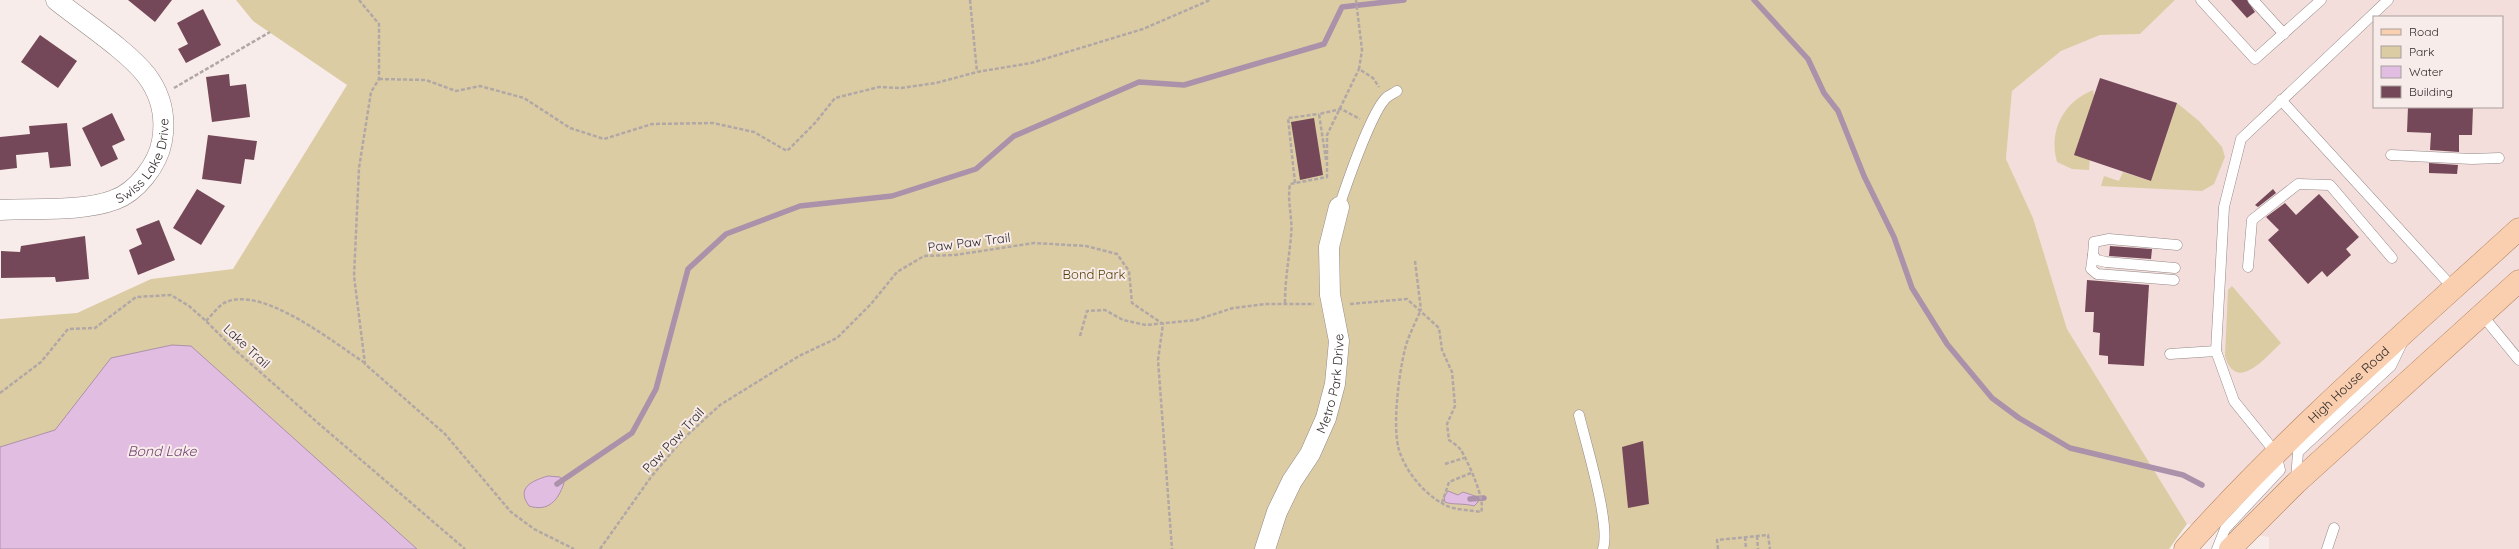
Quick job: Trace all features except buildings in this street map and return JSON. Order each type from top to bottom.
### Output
[{"type":"main road","name":"High House Road","points":[[2185,549],[2233,494],[2519,229]]},
{"type":"main road","points":[[2230,549],[2296,483],[2519,281]]},
{"type":"street","name":"Swiss Lake Drive","points":[[0,210],[91,205],[115,200],[127,193],[151,168],[160,151],[164,131],[163,114],[159,96],[146,75],[132,61],[56,0]]},
{"type":"street","name":"Metro Park Drive","points":[[1265,549],[1277,512],[1292,480],[1310,454],[1326,418],[1335,384],[1339,341],[1333,304],[1330,295],[1329,247],[1339,207]]},
{"type":"lane","points":[[2201,0],[2255,59],[2321,0]]},
{"type":"lane","points":[[2253,0],[2284,34]]},
{"type":"lane","points":[[2217,549],[2225,529],[2280,470],[2276,453],[2234,401],[2216,352],[2224,207],[2241,139],[2388,0]]},
{"type":"lane","points":[[1339,207],[1349,176],[1371,126],[1386,98],[1397,91]]},
{"type":"lane","points":[[2281,100],[2454,289]]},
{"type":"lane","points":[[2391,155],[2472,159],[2499,158]]},
{"type":"lane","points":[[2248,267],[2252,220],[2298,184],[2330,186],[2392,258]]},
{"type":"lane","points":[[2174,280],[2097,274],[2091,269],[2094,242],[2108,239],[2177,245]]},
{"type":"lane","points":[[2093,255],[2098,260],[2106,262],[2175,268]]},
{"type":"lane","points":[[2482,315],[2519,360]]},
{"type":"lane","points":[[2296,483],[2298,452],[2391,366],[2407,332]]},
{"type":"lane","points":[[2170,354],[2216,352]]},
{"type":"lane","points":[[1579,415],[1600,506],[1606,540],[1603,549]]},
{"type":"lane","points":[[2327,549],[2334,528]]},
{"type":"path","points":[[359,0],[379,24],[379,79],[371,92],[358,168],[354,276],[365,364]]},
{"type":"path","points":[[970,0],[977,72]]},
{"type":"path","points":[[379,79],[426,80],[456,91],[480,86],[524,98],[570,128],[604,139],[652,124],[713,123],[754,132],[787,151],[815,123],[834,98],[879,87],[901,88],[936,83],[977,72],[1031,63],[1143,29],[1210,0]]},
{"type":"path","points":[[1285,303],[1285,272],[1291,234],[1288,200],[1290,184],[1326,177],[1328,171],[1327,135],[1331,123],[1341,109],[1359,69],[1362,50],[1356,0]]},
{"type":"path","points":[[159,96],[270,32]]},
{"type":"path","points":[[1359,69],[1373,78],[1386,98]]},
{"type":"path","points":[[1296,183],[1288,118],[1319,114],[1341,109],[1371,126]]},
{"type":"path","points":[[1319,114],[1328,171]]},
{"type":"path","name":"Paw Paw Trail","points":[[600,549],[651,477],[683,439],[720,405],[799,356],[837,338],[871,304],[896,272],[924,256],[955,255],[1034,243],[1086,246],[1117,254],[1129,272],[1132,304],[1163,324]]},
{"type":"path","points":[[1080,336],[1087,311],[1105,310],[1124,320],[1146,325],[1196,320],[1233,308],[1285,303],[1355,304],[1407,299],[1421,310],[1439,328],[1442,350],[1452,372],[1455,406],[1447,424],[1449,440],[1460,449],[1471,473],[1483,507],[1481,512],[1446,506],[1428,495],[1417,482],[1399,449],[1397,414],[1399,381],[1405,348],[1421,310],[1415,261]]},
{"type":"path","name":"Lake Trail","points":[[0,393],[41,362],[68,329],[95,328],[136,297],[171,295],[189,306],[234,349],[318,424],[465,549]]},
{"type":"path","points":[[206,321],[225,303],[247,298],[290,313],[365,364],[445,434],[510,512],[534,529],[574,549]]},
{"type":"path","points":[[1163,324],[1158,360],[1172,549]]},
{"type":"path","points":[[1445,464],[1464,458]]},
{"type":"path","points":[[1442,503],[1449,482],[1471,473]]},
{"type":"path","points":[[1718,549],[1717,540],[1768,535],[1770,549]]},
{"type":"path","points":[[1757,536],[1758,549]]},
{"type":"path","points":[[1745,537],[1746,549]]},
{"type":"shaded area","points":[[2175,0],[2519,0],[2519,549],[2269,549],[2269,537],[2187,524],[2067,329],[2033,218],[2006,159],[2012,91],[2061,51],[2100,35],[2140,34]]},
{"type":"green space","name":"Bond Park","points":[[236,0],[2175,0],[2140,34],[2100,35],[2061,51],[2012,91],[2006,159],[2033,218],[2067,329],[2187,524],[2169,549],[0,549],[0,319],[77,313],[151,279],[233,269],[347,85],[253,21]]},
{"type":"green space","points":[[2093,90],[2094,95],[2089,170],[2072,169],[2057,162],[2055,139],[2057,128],[2066,110],[2083,95]]},
{"type":"green space","points":[[2177,103],[2199,121],[2222,147],[2225,157],[2214,184],[2202,191],[2101,186],[2104,176],[2119,181],[2123,172],[2151,181]]},
{"type":"green space","points":[[2232,286],[2281,343],[2260,363],[2252,369],[2244,372],[2236,372],[2230,367],[2225,356],[2228,290]]},
{"type":"water","name":"Bond Lake","points":[[172,345],[191,346],[417,549],[0,549],[0,447],[55,430],[111,358]]},
{"type":"water","points":[[548,476],[560,477],[564,483],[559,495],[551,504],[547,506],[529,506],[525,500],[524,494],[527,486],[536,480]]},
{"type":"water","points":[[1448,491],[1458,495],[1463,492],[1478,497],[1478,502],[1474,506],[1445,502],[1444,497]]},
{"type":"waterway","points":[[557,484],[632,433],[656,389],[688,269],[726,234],[800,206],[892,196],[976,169],[1014,136],[1139,82],[1184,85],[1324,44],[1342,7],[1404,0]]},
{"type":"waterway","points":[[1754,0],[1808,59],[1824,93],[1838,111],[1864,176],[1894,237],[1912,288],[1947,344],[1992,398],[2019,418],[2070,448],[2183,475],[2202,485]]},
{"type":"waterway","points":[[1470,499],[1484,498]]}]
